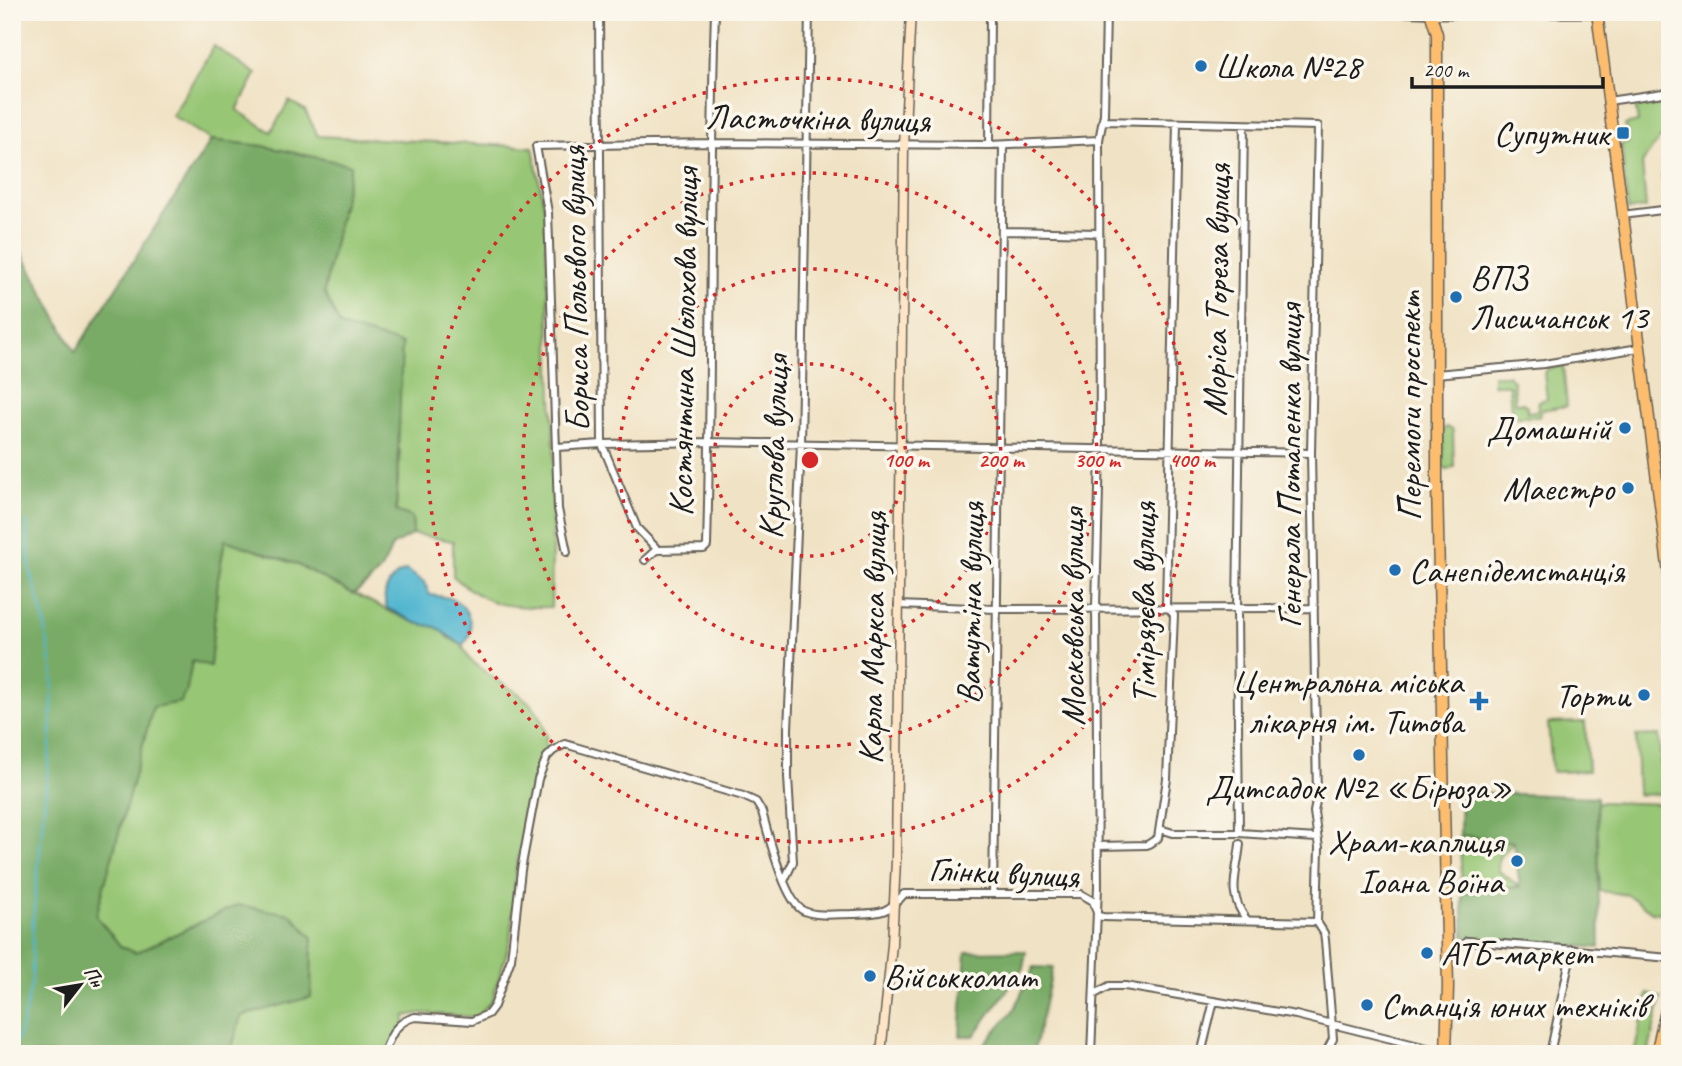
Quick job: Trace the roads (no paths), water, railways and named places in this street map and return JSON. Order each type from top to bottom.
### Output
[{"type":"main road","name":"Перемоги проспект","points":[[1433,13],[1437,34],[1436,374],[1447,1053]]},
{"type":"main road","points":[[1597,13],[1639,348],[1665,514],[1670,582]]},
{"type":"main road","points":[[1656,1054],[1670,993]]},
{"type":"street","name":"Бориса Польового вулиця","points":[[599,12],[602,444],[637,528],[658,550]]},
{"type":"street","name":"Костянтина Шолохова вулиця","points":[[658,550],[704,549],[707,546],[715,12]]},
{"type":"street","name":"Круглова вулиця","points":[[784,881],[793,862],[788,730],[801,444],[809,12]]},
{"type":"street","name":"Карла Маркса вулиця","points":[[881,1054],[892,944],[896,836],[904,146],[911,12]]},
{"type":"street","points":[[989,145],[990,12]]},
{"type":"street","name":"Московська вулиця","points":[[1091,1054],[1098,916],[1096,607],[1100,450],[1099,140],[1103,121],[1106,12]]},
{"type":"street","points":[[1386,12],[1597,13]]},
{"type":"street","points":[[1608,101],[1670,92]]},
{"type":"street","points":[[1103,121],[1244,125]]},
{"type":"street","name":"Тімірязєва вулиця","points":[[1160,830],[1167,779],[1174,615],[1166,605],[1177,123]]},
{"type":"street","name":"Генерала Потапенка вулиця","points":[[1244,125],[1318,126],[1311,453],[1316,671],[1317,796],[1314,812],[1319,848],[1317,922],[1325,940],[1333,1039],[1325,1054]]},
{"type":"street","name":"Моріса Тореза вулиця","points":[[1239,833],[1237,609],[1244,125]]},
{"type":"street","name":"Ласточкіна вулиця","points":[[557,447],[548,212],[536,146],[599,143],[1003,145],[1099,140]]},
{"type":"street","name":"Ватутіна вулиця","points":[[993,894],[1003,145]]},
{"type":"street","points":[[1670,169],[1670,190]]},
{"type":"street","points":[[1622,215],[1670,209]]},
{"type":"street","points":[[1003,231],[1098,233]]},
{"type":"street","points":[[1436,374],[1544,364],[1639,348]]},
{"type":"street","points":[[567,552],[558,509],[557,447],[710,443],[1311,453]]},
{"type":"street","points":[[645,560],[649,553],[658,550]]},
{"type":"street","points":[[898,605],[996,609],[1314,608]]},
{"type":"street","points":[[383,1054],[394,1029],[408,1019],[415,1017],[472,1021],[488,1014],[494,1006],[511,959],[521,870],[538,779],[547,757],[562,746],[571,744],[751,799],[762,813],[792,899],[804,912],[876,913],[893,908]]},
{"type":"street","points":[[1098,846],[1147,845],[1158,838],[1160,830],[1173,833],[1239,833],[1317,838]]},
{"type":"street","points":[[1240,844],[1233,888],[1238,909],[1247,920]]},
{"type":"street","name":"Глінки вулиця","points":[[893,908],[904,894],[1081,894],[1093,901],[1098,916],[1317,922]]},
{"type":"street","points":[[1468,941],[1670,958]]},
{"type":"street","points":[[1550,1054],[1573,949]]},
{"type":"street","points":[[1095,995],[1108,986],[1125,986],[1296,1015],[1447,1053]]},
{"type":"street","points":[[1200,1054],[1214,1001]]},
{"type":"water","points":[[406,570],[424,582],[430,595],[452,599],[463,607],[471,627],[467,640],[462,645],[436,627],[416,623],[387,608],[385,596],[388,585]]},
{"type":"waterway","points":[[12,1049],[20,1034],[32,981],[33,920],[51,736],[53,674],[43,614],[30,570],[27,522]]},
{"type":"place","name":"Школа №28","points":[[1201,66]]},
{"type":"place","name":"Супутник","points":[[1623,133]]},
{"type":"place","name":"ВПЗ Лисичанськ 13","points":[[1456,297]]},
{"type":"place","name":"Домашній","points":[[1625,428]]},
{"type":"place","name":"Маестро","points":[[1628,488]]},
{"type":"place","name":"Санепідемстанція","points":[[1395,570]]},
{"type":"place","name":"Торти","points":[[1644,695]]},
{"type":"place","name":"Центральна міська лікарня ім. Титова","points":[[1479,701]]},
{"type":"place","name":"Дитсадок №2 «Бірюза»","points":[[1359,755]]},
{"type":"place","name":"Храм-каплиця Іоана Воїна","points":[[1517,861]]},
{"type":"place","name":"АТБ-маркет","points":[[1427,953]]},
{"type":"place","name":"Військкомат","points":[[870,976]]},
{"type":"place","name":"Станція юних техніків","points":[[1367,1005]]}]
